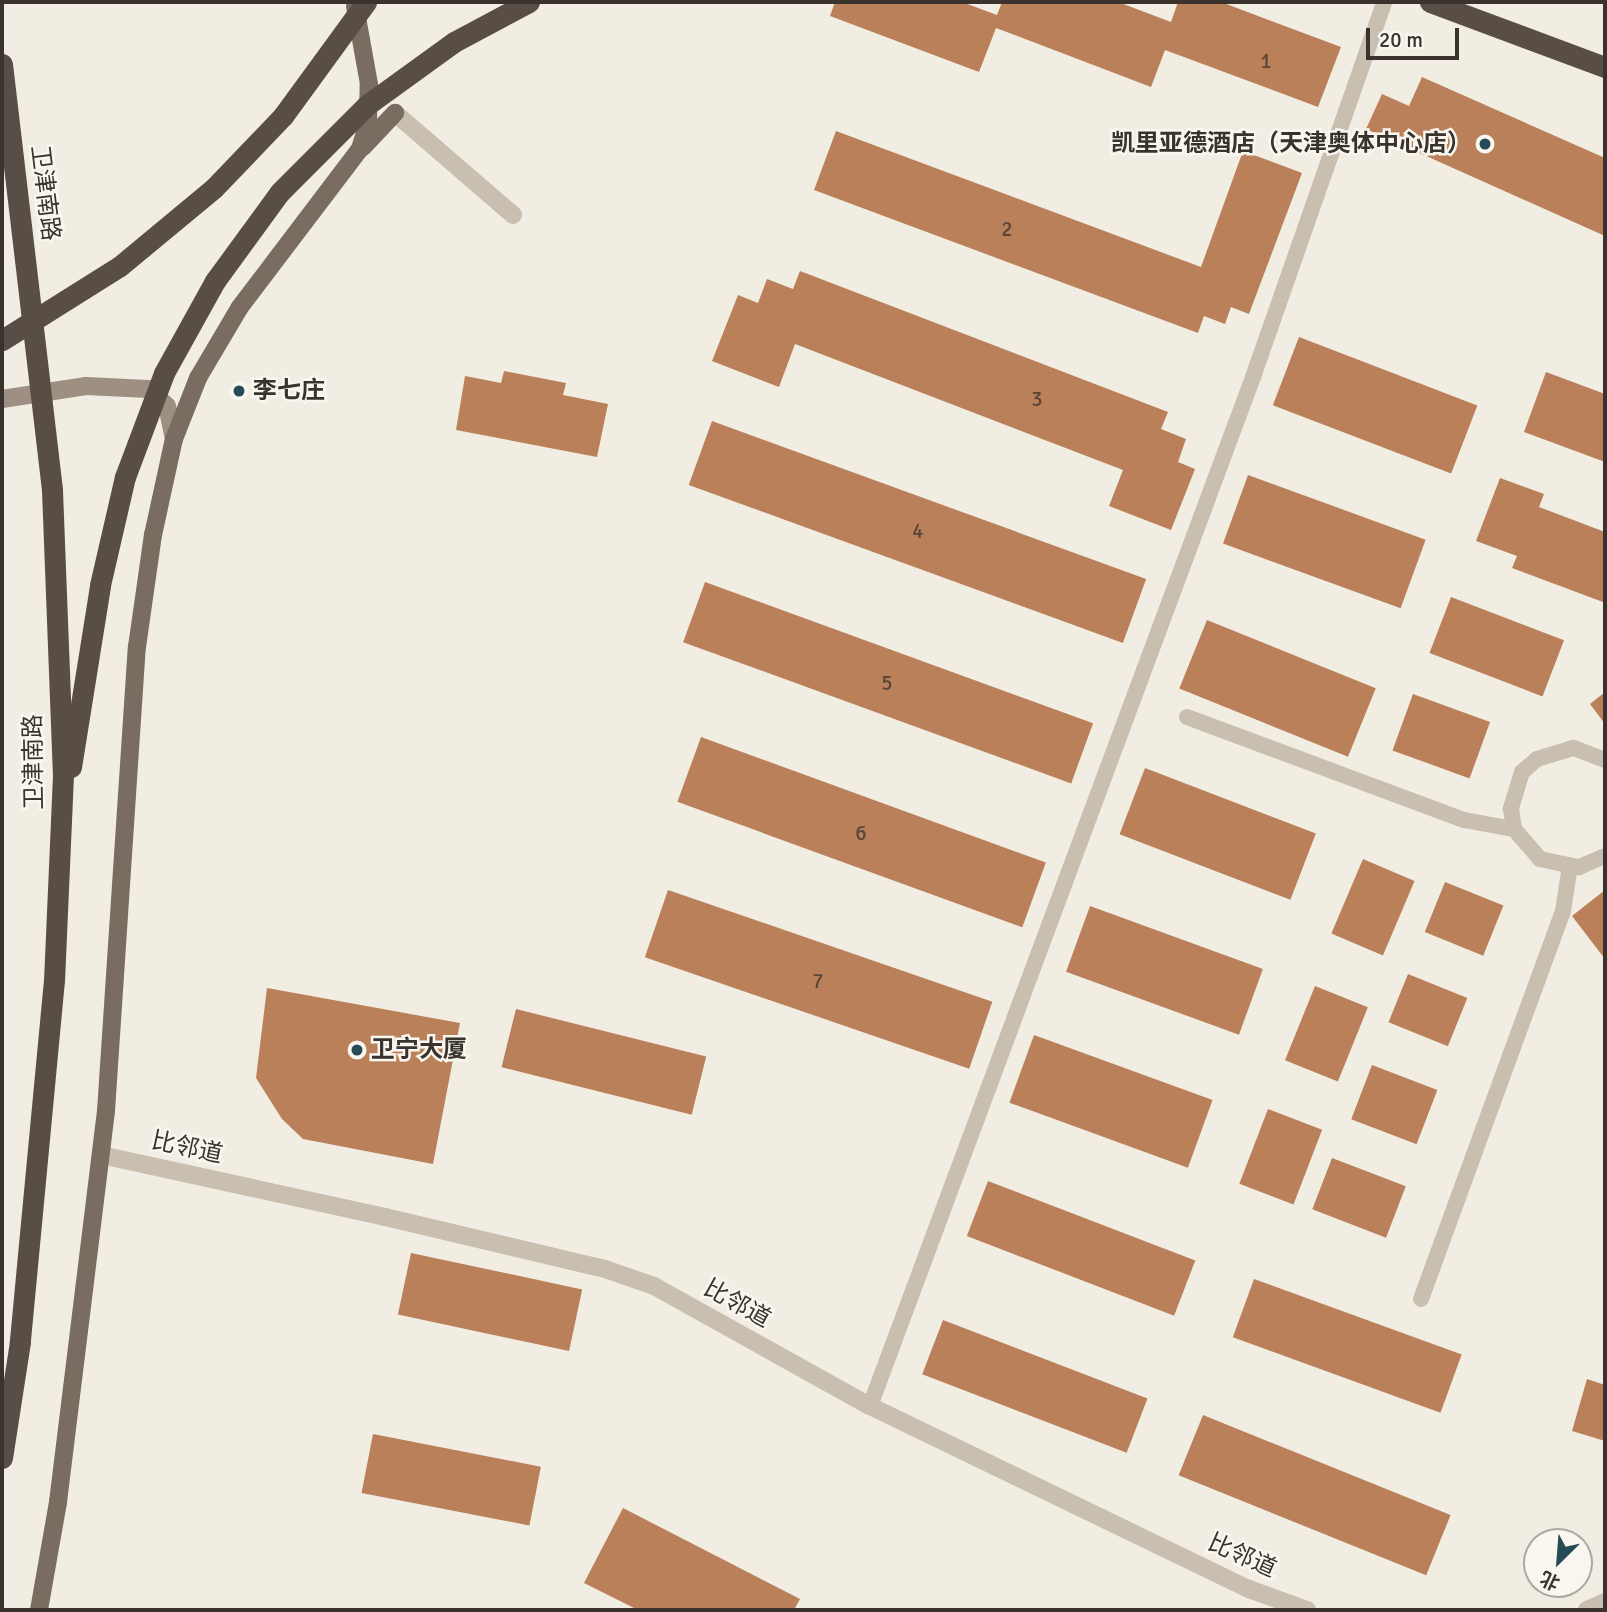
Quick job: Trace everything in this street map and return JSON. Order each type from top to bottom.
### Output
[{"type":"highway","points":[[2,340],[120,266],[214,188],[283,116],[366,2]]},
{"type":"highway","points":[[62,810],[100,585],[122,490],[164,373],[189,325],[247,234],[314,154],[367,105],[424,62],[529,2]]},
{"type":"highway","points":[[1430,2],[1605,67]]},
{"type":"highway","name":"卫津南路","points":[[2,64],[52,490],[62,810],[54,980],[20,1342],[2,1458]]},
{"type":"main road","points":[[354,2],[369,83],[368,123],[360,149]]},
{"type":"main road","points":[[39,1610],[58,1502],[101,1155],[129,810],[137,647],[153,534],[174,439],[198,377],[240,307],[360,149],[395,113]]},
{"type":"main road","points":[[2,399],[86,386],[148,389],[167,406],[174,439]]},
{"type":"street","points":[[395,113],[513,215]]},
{"type":"street","name":"比邻道","points":[[101,1155],[605,1269],[654,1286],[870,1406],[1250,1589],[1307,1610]]},
{"type":"street","points":[[1587,1610],[1605,1602]]},
{"type":"lane","points":[[870,1406],[1248,390],[1384,2]]},
{"type":"lane","points":[[1186,717],[1464,820],[1514,829],[1540,859],[1570,866],[1605,856]]},
{"type":"lane","points":[[1514,829],[1513,790],[1537,759],[1573,748],[1605,760]]},
{"type":"lane","points":[[1421,1299],[1563,911],[1570,866]]},
{"type":"building","points":[[835,2],[962,2],[997,15],[1002,2],[1118,2],[1171,22],[1178,2],[1221,2],[1341,47],[1318,107],[1165,50],[1151,87],[996,28],[979,72],[830,16]]},
{"type":"building","name":"凯里亚德酒店（天津奥体中心店）","points":[[1422,77],[1605,158],[1605,236],[1366,129],[1382,94],[1409,106]]},
{"type":"building","points":[[836,131],[1201,267],[1243,151],[1302,173],[1249,314],[1231,307],[1225,324],[1204,316],[1198,333],[814,190]]},
{"type":"building","points":[[800,271],[1168,412],[1161,429],[1186,439],[1178,462],[1195,469],[1171,530],[1109,506],[1123,470],[795,344],[779,387],[712,361],[738,295],[758,303],[767,279],[793,289]]},
{"type":"building","points":[[1299,337],[1477,405],[1451,474],[1273,405]]},
{"type":"building","points":[[504,371],[566,383],[563,395],[608,404],[597,457],[456,430],[465,376],[501,383]]},
{"type":"building","points":[[1546,372],[1605,394],[1605,462],[1524,432]]},
{"type":"building","points":[[712,421],[1146,579],[1123,643],[689,485]]},
{"type":"building","points":[[1248,475],[1426,540],[1401,608],[1223,544]]},
{"type":"building","points":[[1500,478],[1544,494],[1539,507],[1605,532],[1603,602],[1512,568],[1517,556],[1476,541]]},
{"type":"building","points":[[705,582],[1093,723],[1071,783],[683,642]]},
{"type":"building","points":[[1451,597],[1564,640],[1542,696],[1429,653]]},
{"type":"building","points":[[1207,620],[1376,688],[1348,757],[1179,689]]},
{"type":"building","points":[[1605,692],[1605,724],[1590,704]]},
{"type":"building","points":[[1413,694],[1490,722],[1470,778],[1392,750]]},
{"type":"building","points":[[701,737],[1046,863],[1022,927],[677,802]]},
{"type":"building","points":[[1145,768],[1316,834],[1290,900],[1120,834]]},
{"type":"building","points":[[1363,859],[1415,881],[1383,955],[1331,934]]},
{"type":"building","points":[[1445,882],[1503,906],[1483,956],[1425,932]]},
{"type":"building","points":[[668,890],[992,1002],[969,1069],[645,957]]},
{"type":"building","points":[[1605,890],[1605,959],[1572,916]]},
{"type":"building","points":[[1090,906],[1263,969],[1239,1035],[1066,972]]},
{"type":"building","points":[[1408,974],[1467,998],[1448,1046],[1389,1022]]},
{"type":"building","points":[[1315,986],[1368,1007],[1338,1082],[1285,1060]]},
{"type":"building","name":"卫宁大厦","points":[[267,988],[460,1023],[433,1164],[303,1139],[282,1119],[256,1078]]},
{"type":"building","points":[[516,1009],[706,1056],[692,1115],[501,1067]]},
{"type":"building","points":[[1034,1035],[1213,1100],[1188,1168],[1009,1103]]},
{"type":"building","points":[[1372,1065],[1437,1090],[1417,1144],[1351,1119]]},
{"type":"building","points":[[1268,1109],[1322,1130],[1293,1204],[1239,1184]]},
{"type":"building","points":[[1332,1158],[1406,1186],[1386,1238],[1312,1209]]},
{"type":"building","points":[[988,1181],[1195,1261],[1174,1316],[967,1236]]},
{"type":"building","points":[[411,1253],[582,1289],[569,1351],[398,1315]]},
{"type":"building","points":[[1254,1279],[1462,1355],[1440,1413],[1233,1337]]},
{"type":"building","points":[[943,1320],[1147,1398],[1127,1453],[922,1374]]},
{"type":"building","points":[[1587,1379],[1605,1385],[1605,1441],[1572,1431]]},
{"type":"building","points":[[1203,1415],[1451,1515],[1426,1575],[1179,1475]]},
{"type":"building","points":[[373,1434],[541,1467],[529,1526],[362,1493]]},
{"type":"building","points":[[623,1508],[800,1599],[794,1610],[638,1610],[584,1583]]},
{"type":"place","name":"凯里亚德酒店（天津奥体中心店）","points":[[1485,144]]},
{"type":"place","name":"李七庄","points":[[239,391]]},
{"type":"place","name":"卫宁大厦","points":[[357,1050]]}]
